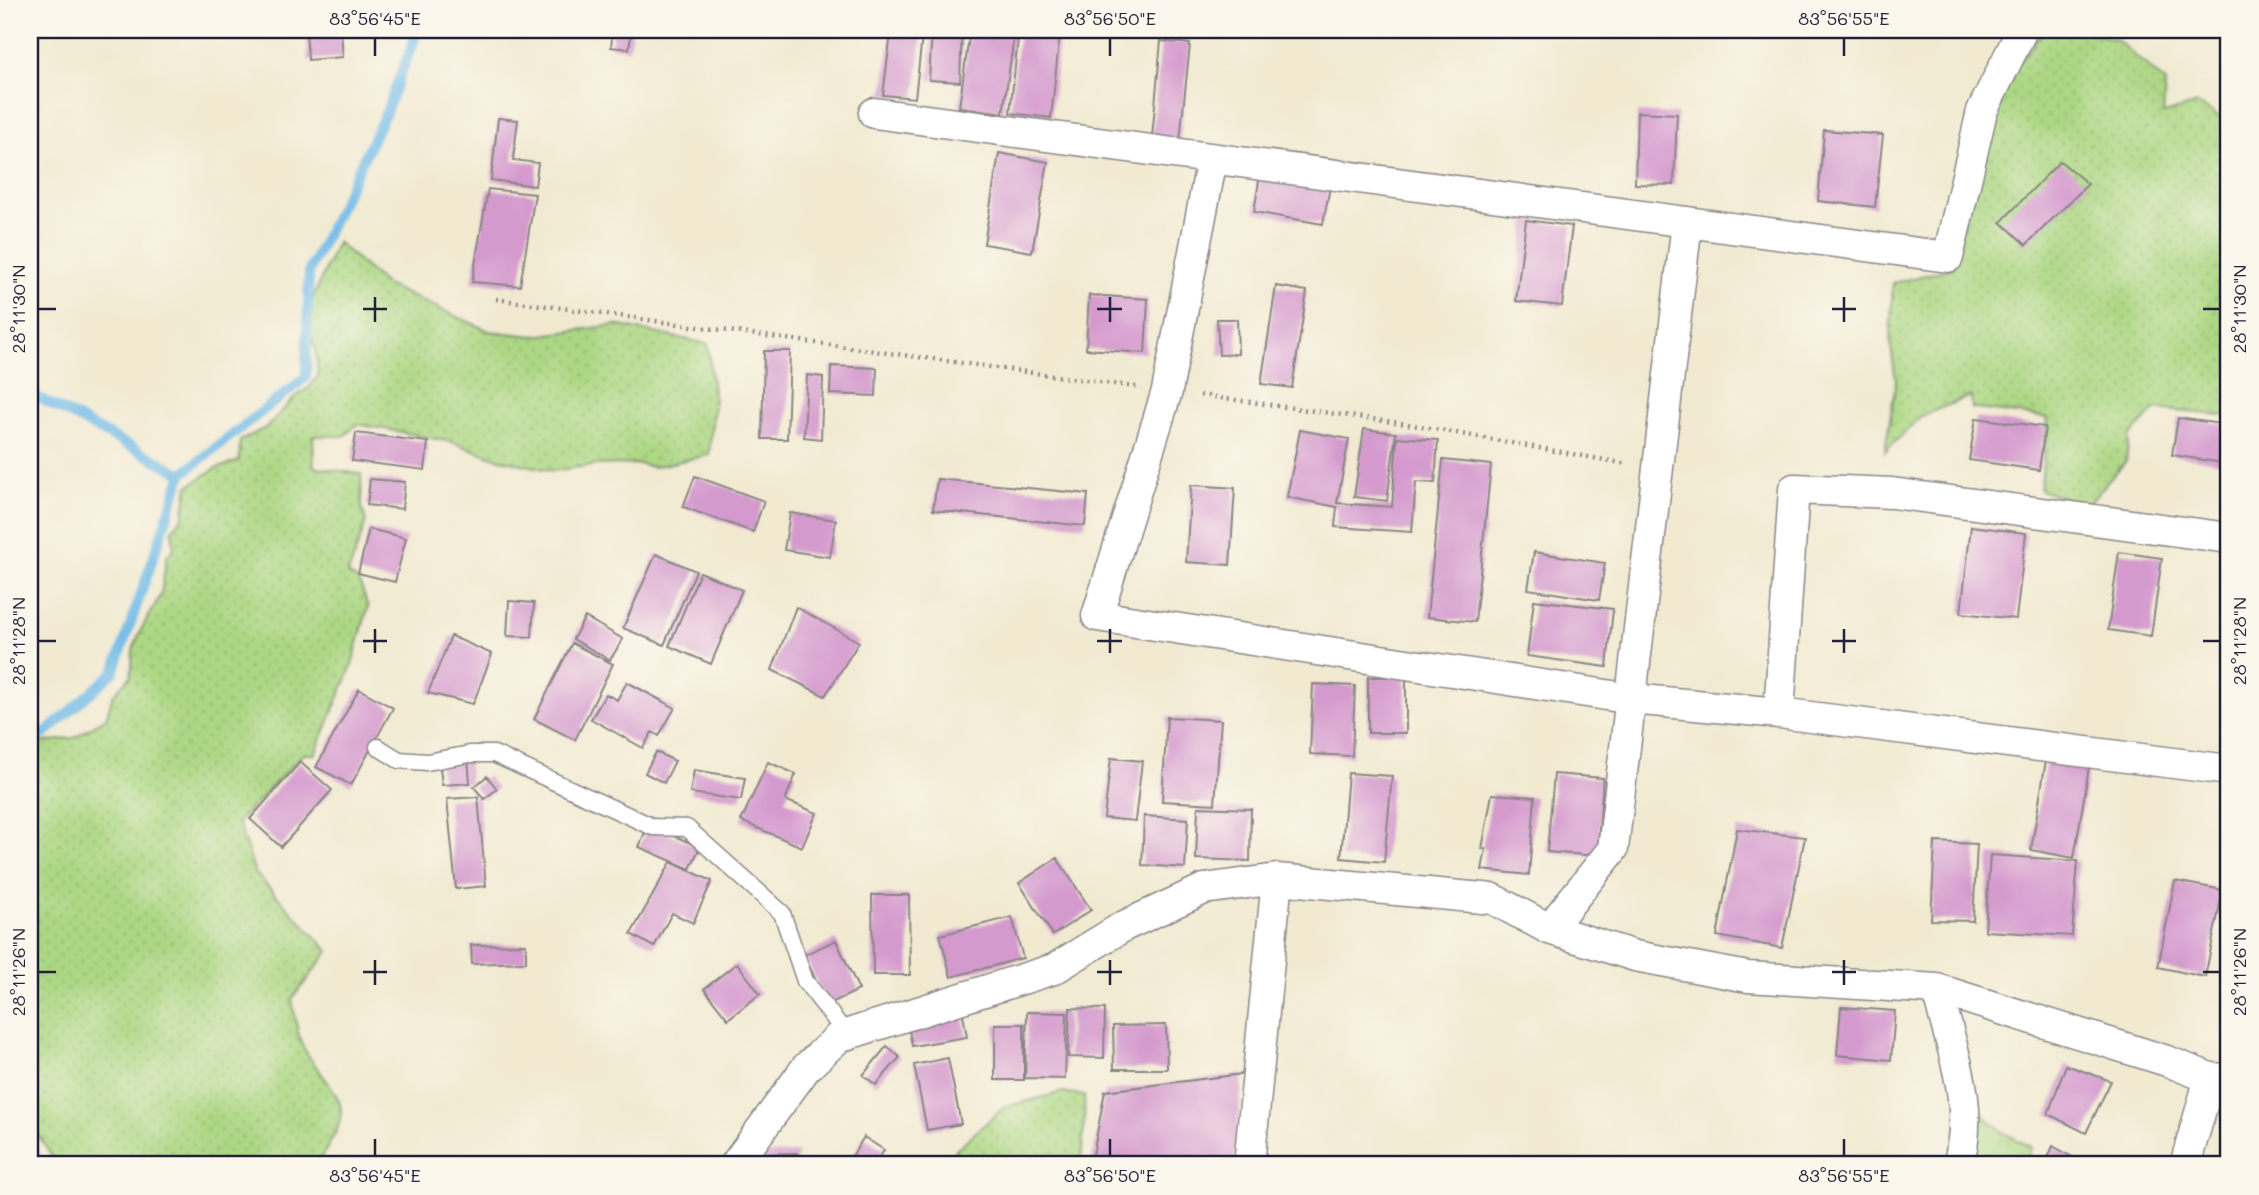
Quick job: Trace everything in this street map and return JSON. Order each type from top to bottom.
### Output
[{"type":"street","points":[[874,113],[1948,257],[1982,111],[2022,30]]},
{"type":"street","points":[[1212,159],[1167,391],[1097,617],[1632,699],[1779,713],[2229,769]]},
{"type":"street","points":[[1549,929],[1613,849],[1687,222]]},
{"type":"street","points":[[1779,713],[1794,489],[1892,493],[2229,538]]},
{"type":"street","points":[[1249,1165],[1277,879]]},
{"type":"street","points":[[735,1165],[806,1068],[839,1037],[1055,969],[1124,926],[1204,889],[1277,879],[1493,899],[1549,929],[1635,956],[1748,977],[1937,989],[2166,1061],[2220,1079],[2185,1165]]},
{"type":"street","points":[[1937,989],[1944,1021],[1957,1056],[1966,1111],[1958,1165]]},
{"type":"lane","points":[[378,747],[399,760],[427,762],[470,754],[494,754],[653,827],[687,828],[782,913],[805,981],[847,1035]]},
{"type":"path","points":[[496,299],[1407,424],[1658,470]]},
{"type":"green space","points":[[2044,30],[2077,30],[2117,40],[2165,82],[2163,114],[2198,104],[2229,123],[2229,416],[2156,409],[2129,437],[2126,461],[2087,505],[2040,490],[2048,418],[1972,408],[1971,396],[1921,416],[1885,452],[1896,380],[1890,341],[1893,283],[1953,268],[1990,114],[2012,71]]},
{"type":"green space","points":[[337,242],[386,285],[489,331],[534,336],[616,325],[708,344],[714,404],[709,455],[653,467],[639,464],[595,465],[553,471],[496,458],[452,442],[358,424],[344,436],[313,436],[314,467],[361,474],[362,508],[366,522],[348,574],[359,581],[368,607],[351,668],[315,754],[303,754],[238,822],[255,873],[329,951],[292,999],[301,1042],[340,1103],[338,1125],[317,1165],[57,1165],[37,1133],[30,1127],[30,744],[74,738],[106,718],[113,695],[131,676],[133,650],[161,594],[167,556],[174,549],[172,530],[183,517],[188,486],[215,469],[239,461],[240,441],[267,427],[296,396],[309,388],[318,376],[316,352],[309,329],[312,300]]},
{"type":"green space","points":[[1063,1092],[1084,1096],[1081,1165],[954,1165],[955,1150],[1005,1107]]},
{"type":"green space","points":[[1963,1096],[2004,1133],[2031,1147],[2026,1165],[1980,1165]]},
{"type":"building","points":[[306,30],[341,30],[343,57],[308,60]]},
{"type":"building","points":[[613,30],[632,30],[629,49],[611,47]]},
{"type":"building","points":[[932,30],[962,30],[960,82],[929,80]]},
{"type":"building","points":[[970,30],[1015,30],[1003,113],[959,107]]},
{"type":"building","points":[[1019,30],[1060,32],[1051,118],[1010,113]]},
{"type":"building","points":[[891,33],[922,37],[915,98],[883,95]]},
{"type":"building","points":[[1161,41],[1190,44],[1180,140],[1152,137]]},
{"type":"building","points":[[1637,112],[1677,114],[1674,185],[1635,184]]},
{"type":"building","points":[[498,118],[518,120],[513,160],[538,163],[535,186],[491,180]]},
{"type":"building","points":[[1824,130],[1883,135],[1875,207],[1818,201]]},
{"type":"building","points":[[999,153],[1048,162],[1032,252],[984,244]]},
{"type":"building","points":[[2060,161],[2088,184],[2026,245],[2001,222]]},
{"type":"building","points":[[1261,168],[1331,181],[1323,224],[1254,212]]},
{"type":"building","points":[[488,189],[535,194],[520,286],[472,282]]},
{"type":"building","points":[[1526,220],[1572,226],[1562,306],[1516,301]]},
{"type":"building","points":[[1276,286],[1307,291],[1292,388],[1261,384]]},
{"type":"building","points":[[1089,295],[1148,299],[1145,353],[1086,349]]},
{"type":"building","points":[[1217,319],[1237,319],[1238,354],[1219,355]]},
{"type":"building","points":[[764,351],[790,351],[787,439],[762,439]]},
{"type":"building","points":[[831,366],[877,368],[876,396],[830,394]]},
{"type":"building","points":[[807,375],[823,377],[821,439],[804,437]]},
{"type":"building","points":[[1976,418],[2045,427],[2039,470],[1969,460]]},
{"type":"building","points":[[2178,418],[2229,425],[2229,464],[2172,455]]},
{"type":"building","points":[[1364,429],[1396,433],[1387,501],[1354,497]]},
{"type":"building","points":[[1300,430],[1349,439],[1337,503],[1392,507],[1397,437],[1438,440],[1435,483],[1416,482],[1412,532],[1335,527],[1337,507],[1287,497]]},
{"type":"building","points":[[356,433],[428,442],[425,470],[352,461]]},
{"type":"building","points":[[1443,460],[1491,465],[1475,622],[1427,617]]},
{"type":"building","points":[[695,476],[764,501],[753,532],[683,507]]},
{"type":"building","points":[[370,479],[405,482],[402,509],[367,505]]},
{"type":"building","points":[[937,479],[1088,494],[1085,526],[933,510]]},
{"type":"building","points":[[1191,485],[1235,488],[1230,565],[1186,562]]},
{"type":"building","points":[[790,513],[836,520],[830,557],[784,550]]},
{"type":"building","points":[[1971,526],[2026,533],[2016,619],[1961,613]]},
{"type":"building","points":[[369,529],[406,538],[395,582],[358,573]]},
{"type":"building","points":[[1534,552],[1605,563],[1599,600],[1528,589]]},
{"type":"building","points":[[2119,552],[2162,558],[2151,636],[2108,630]]},
{"type":"building","points":[[656,554],[696,571],[664,645],[623,628]]},
{"type":"building","points":[[700,572],[742,590],[711,664],[669,646]]},
{"type":"building","points":[[1534,600],[1613,609],[1607,667],[1527,656]]},
{"type":"building","points":[[509,601],[534,603],[532,637],[507,636]]},
{"type":"building","points":[[796,607],[859,642],[825,696],[772,670]]},
{"type":"building","points":[[585,617],[623,639],[610,660],[573,639]]},
{"type":"building","points":[[451,636],[492,654],[473,704],[428,693]]},
{"type":"building","points":[[572,643],[613,664],[575,740],[534,719]]},
{"type":"building","points":[[1368,677],[1406,677],[1406,733],[1368,733]]},
{"type":"building","points":[[627,682],[675,708],[659,736],[652,732],[643,748],[591,719],[606,694],[617,700]]},
{"type":"building","points":[[1313,684],[1355,686],[1352,756],[1310,754]]},
{"type":"building","points":[[359,689],[393,708],[351,785],[316,767]]},
{"type":"building","points":[[1167,717],[1221,720],[1215,804],[1162,801]]},
{"type":"building","points":[[656,752],[675,761],[664,783],[645,773]]},
{"type":"building","points":[[2047,754],[2090,761],[2074,858],[2031,850]]},
{"type":"building","points":[[468,757],[470,783],[442,785],[439,759]]},
{"type":"building","points":[[1111,758],[1142,761],[1135,821],[1104,818]]},
{"type":"building","points":[[300,762],[332,790],[281,847],[250,819]]},
{"type":"building","points":[[768,762],[796,774],[785,800],[817,813],[802,847],[741,821]]},
{"type":"building","points":[[694,770],[745,778],[741,800],[690,793]]},
{"type":"building","points":[[1348,773],[1392,776],[1384,862],[1341,858]]},
{"type":"building","points":[[1554,774],[1603,778],[1597,856],[1547,852]]},
{"type":"building","points":[[487,776],[497,789],[484,799],[474,787]]},
{"type":"building","points":[[1492,794],[1535,797],[1529,875],[1482,870],[1486,849],[1482,849]]},
{"type":"building","points":[[478,797],[486,886],[456,889],[447,799]]},
{"type":"building","points":[[1198,807],[1251,809],[1250,861],[1196,859]]},
{"type":"building","points":[[1144,816],[1188,819],[1185,868],[1142,865]]},
{"type":"building","points":[[648,825],[700,847],[690,869],[639,847]]},
{"type":"building","points":[[1737,829],[1805,837],[1782,948],[1717,936]]},
{"type":"building","points":[[1935,842],[1977,844],[1973,921],[1931,920]]},
{"type":"building","points":[[1990,855],[2078,861],[2072,936],[1985,931]]},
{"type":"building","points":[[1057,858],[1091,910],[1053,935],[1019,883]]},
{"type":"building","points":[[671,862],[712,881],[693,923],[672,913],[654,947],[631,934]]},
{"type":"building","points":[[2175,881],[2223,890],[2205,977],[2158,967]]},
{"type":"building","points":[[872,895],[909,895],[910,975],[873,975]]},
{"type":"building","points":[[1012,917],[1023,958],[951,977],[940,935]]},
{"type":"building","points":[[836,940],[859,990],[827,1005],[804,955]]},
{"type":"building","points":[[526,944],[526,962],[472,964],[471,945]]},
{"type":"building","points":[[737,963],[760,994],[728,1019],[704,989]]},
{"type":"building","points":[[1841,1007],[1895,1011],[1891,1060],[1837,1055]]},
{"type":"building","points":[[1070,1008],[1105,1009],[1104,1058],[1068,1057]]},
{"type":"building","points":[[962,1009],[967,1037],[912,1046],[907,1019]]},
{"type":"building","points":[[1027,1012],[1067,1013],[1065,1079],[1025,1078]]},
{"type":"building","points":[[995,1024],[1024,1024],[1024,1080],[995,1080]]},
{"type":"building","points":[[1166,1025],[1167,1069],[1114,1069],[1113,1026]]},
{"type":"building","points":[[887,1046],[900,1057],[876,1085],[863,1075]]},
{"type":"building","points":[[948,1058],[961,1124],[927,1130],[914,1065]]},
{"type":"building","points":[[2066,1065],[2111,1081],[2086,1133],[2048,1114]]},
{"type":"building","points":[[1243,1074],[1234,1165],[1091,1165],[1105,1091]]},
{"type":"building","points":[[864,1137],[884,1150],[875,1165],[857,1165],[849,1161]]},
{"type":"building","points":[[2053,1146],[2086,1165],[2045,1165]]},
{"type":"building","points":[[797,1153],[797,1165],[749,1165],[749,1154]]},
{"type":"waterway","points":[[30,733],[43,735],[114,672],[182,474],[306,377],[309,271],[386,112],[418,30]]},
{"type":"waterway","points":[[30,393],[182,474]]},
{"type":"waterway","points":[[30,1148],[41,1165]]}]
